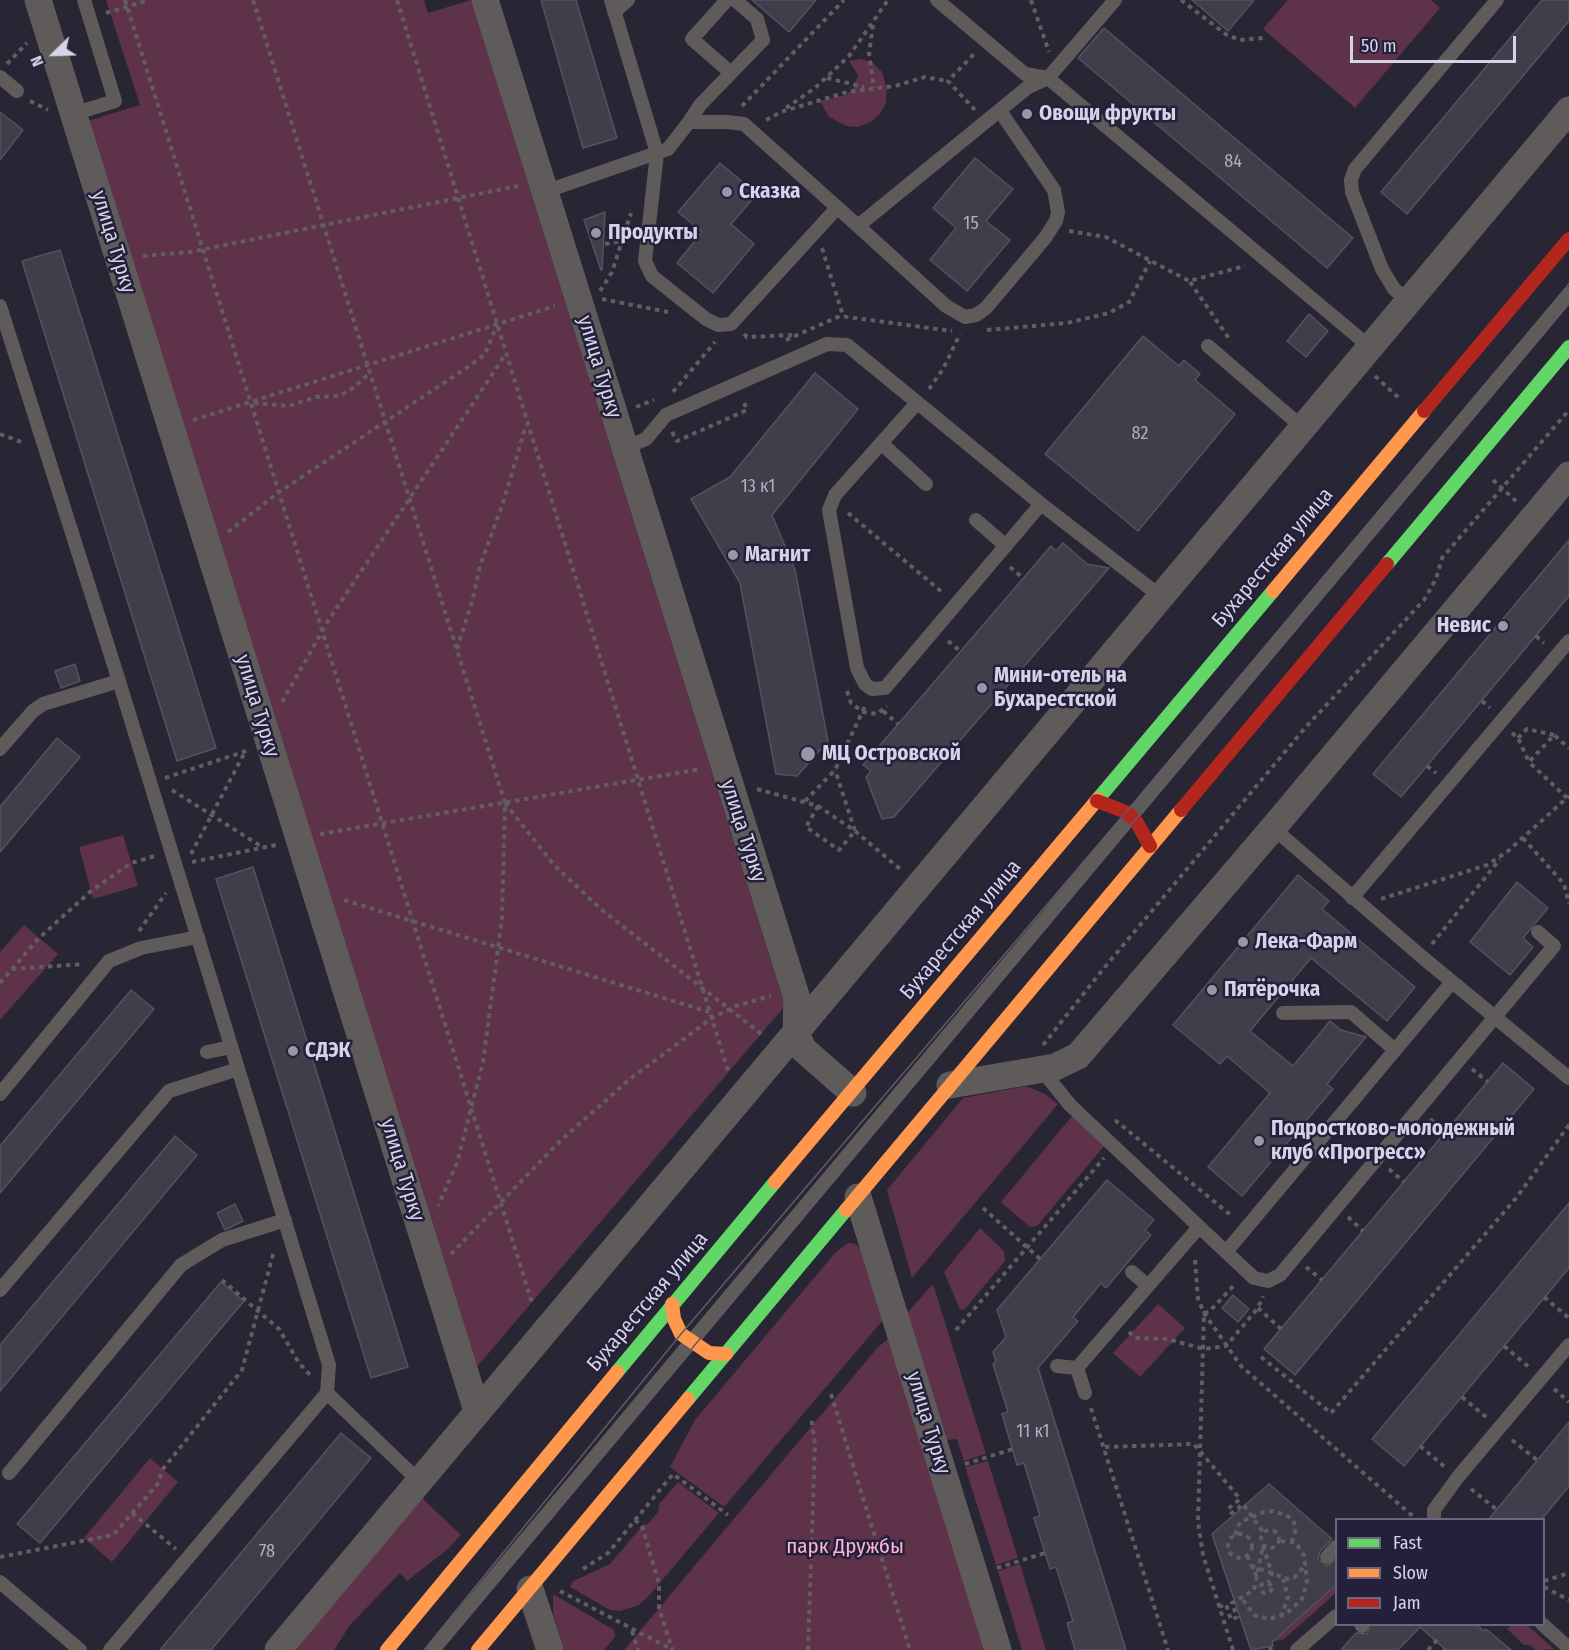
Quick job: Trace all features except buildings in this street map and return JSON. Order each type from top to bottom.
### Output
[{"type":"main road","name":"Бухарестская улица","points":[[387,1650],[485,1534],[672,1304],[853,1093],[1569,239]]},
{"type":"main road","points":[[478,1650],[543,1588],[726,1354],[1569,347]]},
{"type":"main road","points":[[1097,801],[1131,817],[1150,846]]},
{"type":"main road","points":[[672,1304],[674,1319],[681,1334],[709,1353],[726,1354]]},
{"type":"street","name":"улица Турку","points":[[38,0],[64,113],[118,258],[477,1411]]},
{"type":"street","name":"улица Турку","points":[[485,0],[794,989],[797,999],[796,1033]]},
{"type":"street","points":[[278,1650],[1569,110]]},
{"type":"street","points":[[950,1085],[1041,1059],[1066,1063],[1089,1045],[1569,475]]},
{"type":"street","points":[[796,1033],[803,1049],[853,1093]]},
{"type":"street","name":"улица Турку","points":[[858,1197],[998,1650]]},
{"type":"street","points":[[543,1588],[550,1650]]},
{"type":"lane","points":[[64,113],[115,100],[84,0]]},
{"type":"lane","points":[[628,0],[613,6],[657,153],[645,261],[652,276],[706,319],[718,325],[731,324],[837,207]]},
{"type":"lane","points":[[727,0],[692,39],[731,73]]},
{"type":"lane","points":[[543,187],[668,149],[700,105],[763,40],[757,19],[735,0]]},
{"type":"lane","points":[[937,0],[1025,74],[1052,74],[1370,347]]},
{"type":"lane","points":[[858,226],[1028,87],[1052,74],[1115,0]]},
{"type":"lane","points":[[1409,301],[1394,289],[1383,269],[1352,192],[1351,180],[1354,169],[1497,0]]},
{"type":"lane","points":[[0,77],[17,91]]},
{"type":"lane","points":[[689,122],[744,124],[955,313],[965,317],[976,315],[986,308],[1045,238],[1056,221],[1058,213],[1054,190],[1000,111]]},
{"type":"lane","points":[[432,1650],[1569,294]]},
{"type":"lane","points":[[0,306],[119,681],[154,782],[171,852],[329,1365],[322,1388],[110,1650]]},
{"type":"lane","points":[[624,448],[646,439],[666,415],[827,344],[847,345],[920,400],[1041,504],[1160,596]]},
{"type":"lane","points":[[1208,346],[1302,427]]},
{"type":"lane","points":[[920,400],[836,495],[829,510],[857,668],[865,684],[872,689],[885,688],[1041,504]]},
{"type":"lane","points":[[881,444],[926,484]]},
{"type":"lane","points":[[976,520],[1006,546]]},
{"type":"lane","points":[[1352,898],[1569,640]]},
{"type":"lane","points":[[0,749],[33,711],[42,704],[119,681]]},
{"type":"lane","points":[[1273,828],[1352,898],[1569,1078]]},
{"type":"lane","points":[[1041,1059],[1070,1105],[1246,1272],[1254,1278],[1268,1281],[1280,1275],[1554,946],[1538,932]]},
{"type":"lane","points":[[0,1094],[103,966],[129,952],[198,937]]},
{"type":"lane","points":[[1226,1252],[1452,982]]},
{"type":"lane","points":[[1283,1013],[1351,1012],[1395,1050]]},
{"type":"lane","points":[[207,1052],[231,1047]]},
{"type":"lane","points":[[0,1290],[169,1091],[238,1069]]},
{"type":"lane","points":[[9,1473],[182,1265],[222,1240],[285,1220]]},
{"type":"lane","points":[[1077,1368],[1199,1227]]},
{"type":"lane","points":[[1132,1272],[1148,1286]]},
{"type":"lane","points":[[1434,1518],[1434,1510],[1458,1477],[1569,1345]]},
{"type":"lane","points":[[1057,1366],[1077,1368]]},
{"type":"lane","points":[[1077,1368],[1085,1393]]},
{"type":"lane","points":[[322,1388],[419,1481]]},
{"type":"lane","points":[[0,1582],[80,1650]]},
{"type":"lane","points":[[1297,1650],[1335,1617]]},
{"type":"lane","points":[[1544,1626],[1569,1648]]},
{"type":"path","points":[[124,0],[533,1306]]},
{"type":"path","points":[[253,0],[505,803],[504,881],[499,948],[483,1062],[451,1179],[443,1198],[422,1232]]},
{"type":"path","points":[[397,0],[728,1070]]},
{"type":"path","points":[[727,122],[844,0]]},
{"type":"path","points":[[750,130],[781,112],[827,78],[849,56],[888,0]]},
{"type":"path","points":[[1031,0],[1052,74]]},
{"type":"path","points":[[1181,0],[1227,35],[1239,40],[1264,38]]},
{"type":"path","points":[[873,22],[868,54],[875,88]]},
{"type":"path","points":[[0,71],[30,40]]},
{"type":"path","points":[[948,81],[986,42]]},
{"type":"path","points":[[781,112],[838,94],[925,77],[948,81],[986,122]]},
{"type":"path","points":[[827,78],[838,83],[875,88]]},
{"type":"path","points":[[17,91],[34,104],[64,113]]},
{"type":"path","points":[[118,258],[202,250],[459,198],[543,187]]},
{"type":"path","points":[[594,294],[602,290],[612,272],[634,203]]},
{"type":"path","points":[[1066,230],[1106,237],[1190,281],[1218,320],[1231,343]]},
{"type":"path","points":[[605,244],[622,241]]},
{"type":"path","points":[[820,243],[843,316]]},
{"type":"path","points":[[978,330],[1067,323],[1109,314],[1129,302],[1150,261]]},
{"type":"path","points":[[1190,281],[1250,264]]},
{"type":"path","points":[[600,299],[676,314]]},
{"type":"path","points":[[191,421],[565,303]]},
{"type":"path","points":[[777,345],[836,317],[843,316],[944,330],[968,331]]},
{"type":"path","points":[[208,547],[279,492],[486,354],[497,325]]},
{"type":"path","points":[[741,332],[747,337],[796,335]]},
{"type":"path","points":[[920,400],[938,379],[961,333]]},
{"type":"path","points":[[669,398],[717,339]]},
{"type":"path","points":[[154,782],[251,749],[322,631],[505,355]]},
{"type":"path","points":[[250,402],[289,406],[316,397],[338,396],[349,391],[369,374]]},
{"type":"path","points":[[1379,380],[1399,398]]},
{"type":"path","points":[[672,393],[684,389]]},
{"type":"path","points":[[668,429],[670,428],[677,441],[747,410],[741,395]]},
{"type":"path","points":[[630,410],[662,397]]},
{"type":"path","points":[[1041,1059],[1104,968],[1305,728],[1424,600],[1436,579],[1442,558],[1569,410]]},
{"type":"path","points":[[456,650],[473,598],[480,566],[500,513],[526,423]]},
{"type":"path","points":[[1486,474],[1524,508]]},
{"type":"path","points":[[844,510],[949,598]]},
{"type":"path","points":[[1000,573],[1007,565],[1023,578]]},
{"type":"path","points":[[945,639],[960,651]]},
{"type":"path","points":[[846,687],[851,703],[870,714],[883,711],[892,700]]},
{"type":"path","points":[[805,801],[836,770],[872,689]]},
{"type":"path","points":[[883,711],[898,724]]},
{"type":"path","points":[[1352,898],[1373,901],[1486,865],[1503,855],[1568,797],[1529,762],[1518,738],[1499,723]]},
{"type":"path","points":[[1518,738],[1527,729],[1554,735],[1569,748]]},
{"type":"path","points":[[1529,762],[1554,735]]},
{"type":"path","points":[[245,751],[185,864],[262,848],[299,837],[723,765]]},
{"type":"path","points":[[836,770],[855,831]]},
{"type":"path","points":[[154,782],[262,848]]},
{"type":"path","points":[[747,787],[818,806],[855,831],[900,869]]},
{"type":"path","points":[[505,803],[536,845],[627,932],[765,1036]]},
{"type":"path","points":[[818,806],[806,827],[839,850],[855,831]]},
{"type":"path","points":[[1523,838],[1564,884],[1569,904]]},
{"type":"path","points":[[0,983],[39,938],[91,891],[131,863],[171,852]]},
{"type":"path","points":[[1422,957],[1503,855]]},
{"type":"path","points":[[129,952],[131,938],[179,876]]},
{"type":"path","points":[[315,891],[710,1012]]},
{"type":"path","points":[[12,969],[87,963],[103,966]]},
{"type":"path","points":[[434,1272],[500,1203],[605,1100],[657,1057],[712,1018],[729,1010],[794,989]]},
{"type":"path","points":[[1108,1114],[1232,1218],[1239,1209]]},
{"type":"path","points":[[1261,1357],[1331,1413],[1517,1197],[1569,1125]]},
{"type":"path","points":[[956,1330],[1114,1147]]},
{"type":"path","points":[[983,1208],[1040,1259]]},
{"type":"path","points":[[1199,1227],[1194,1246],[1195,1283],[1204,1313],[1200,1545],[1233,1650]]},
{"type":"path","points":[[0,1557],[113,1535],[157,1485],[163,1469],[239,1376],[275,1249]]},
{"type":"path","points":[[1204,1313],[1209,1312],[1246,1272]]},
{"type":"path","points":[[222,1280],[279,1329],[299,1363],[322,1388]]},
{"type":"path","points":[[1118,1320],[1136,1338],[1167,1339],[1204,1349],[1226,1346],[1258,1308],[1268,1281]]},
{"type":"path","points":[[1544,1297],[1569,1318]]},
{"type":"path","points":[[1258,1308],[1281,1329]]},
{"type":"path","points":[[1204,1313],[1226,1346],[1251,1377],[1415,1518]]},
{"type":"path","points":[[1085,1393],[1105,1447],[1168,1650]]},
{"type":"path","points":[[831,1394],[910,1650]]},
{"type":"path","points":[[808,1650],[815,1444],[811,1417]]},
{"type":"path","points":[[1105,1447],[1194,1444],[1240,1499],[1228,1509],[1232,1514],[1243,1504],[1263,1532]]},
{"type":"path","points":[[962,1466],[1013,1449]]},
{"type":"path","points":[[581,1570],[608,1553],[673,1474],[728,1515]]},
{"type":"path","points":[[1247,1556],[1238,1558],[1230,1554],[1228,1545],[1238,1525],[1268,1511],[1286,1515],[1295,1524],[1292,1541]]},
{"type":"path","points":[[132,1513],[173,1546]]},
{"type":"path","points":[[635,1520],[642,1526],[659,1584],[659,1608],[673,1650]]},
{"type":"path","points":[[1263,1532],[1274,1530],[1279,1541]]},
{"type":"path","points":[[1257,1577],[1247,1556],[1251,1545],[1260,1541],[1263,1532]]},
{"type":"path","points":[[1235,1535],[1247,1537],[1251,1545]]},
{"type":"path","points":[[1260,1541],[1272,1574],[1268,1582]]},
{"type":"path","points":[[1243,1600],[1250,1612],[1258,1617],[1281,1617],[1298,1605],[1305,1593],[1306,1563],[1302,1550],[1292,1541],[1279,1541],[1271,1549],[1263,1546]]},
{"type":"path","points":[[1254,1590],[1263,1546]]},
{"type":"path","points":[[994,1569],[1045,1553]]},
{"type":"path","points":[[1281,1617],[1287,1604],[1288,1590],[1306,1563]]},
{"type":"path","points":[[1251,1566],[1282,1579],[1288,1590]]},
{"type":"path","points":[[1545,1581],[1569,1573]]},
{"type":"path","points":[[1282,1579],[1295,1577]]},
{"type":"path","points":[[1219,1607],[1226,1604],[1231,1620],[1237,1617],[1232,1604],[1243,1600],[1254,1590],[1260,1588],[1263,1582],[1268,1582]]},
{"type":"path","points":[[1260,1588],[1264,1593],[1270,1592],[1268,1582]]},
{"type":"path","points":[[543,1588],[673,1650]]},
{"type":"path","points":[[1545,1588],[1569,1600]]},
{"type":"path","points":[[632,1630],[638,1650]]},
{"type":"path","points":[[1431,1649],[1438,1639]]},
{"type":"green space","points":[[106,0],[424,0],[428,13],[471,0],[785,1006],[475,1369],[88,121],[140,105]]},
{"type":"green space","points":[[1288,0],[1431,0],[1440,8],[1355,108],[1263,29]]},
{"type":"green space","points":[[860,59],[872,62],[882,72],[887,89],[886,103],[880,114],[871,122],[857,127],[847,126],[829,117],[820,101],[846,95],[853,89],[858,75],[849,61]]},
{"type":"green space","points":[[123,835],[138,886],[93,899],[79,847]]},
{"type":"green space","points":[[24,925],[58,954],[0,1020],[0,952]]},
{"type":"green space","points":[[1026,1086],[1045,1094],[1058,1104],[912,1278],[887,1190],[963,1098]]},
{"type":"green space","points":[[1072,1116],[1104,1146],[1037,1226],[1030,1227],[1001,1202]]},
{"type":"green space","points":[[980,1228],[1004,1251],[1005,1261],[965,1309],[960,1310],[944,1272]]},
{"type":"green space","points":[[848,1243],[856,1244],[861,1250],[883,1320],[724,1507],[670,1467],[695,1420],[834,1254]]},
{"type":"green space","points":[[933,1284],[986,1454],[964,1461],[957,1439],[945,1440],[906,1314]]},
{"type":"green space","points":[[1158,1304],[1185,1328],[1140,1377],[1113,1353]]},
{"type":"green space","name":"парк Дружбы","points":[[889,1338],[985,1650],[624,1650],[878,1347]]},
{"type":"green space","points":[[150,1458],[178,1482],[112,1562],[84,1538]]},
{"type":"green space","points":[[988,1461],[1018,1558],[996,1565],[965,1467]]},
{"type":"green space","points":[[678,1482],[719,1513],[647,1598],[639,1605],[620,1611],[610,1610],[570,1587],[573,1581],[610,1564],[642,1526],[648,1524],[658,1512],[659,1504]]},
{"type":"green space","points":[[422,1498],[461,1535],[448,1549],[407,1581],[400,1573],[350,1625],[334,1650],[295,1650]]},
{"type":"green space","points":[[1020,1564],[1046,1650],[1022,1650],[998,1571]]},
{"type":"green space","points":[[1335,1586],[1335,1594],[1284,1639],[1272,1642]]},
{"type":"green space","points":[[553,1594],[614,1630],[615,1637],[604,1650],[564,1650],[553,1614]]},
{"type":"green space","points":[[1510,1626],[1528,1626],[1554,1649],[1536,1650],[1530,1645],[1524,1645],[1507,1629]]},
{"type":"tram line","points":[[424,1650],[681,1334],[1126,812],[1569,284]]},
{"type":"tram line","points":[[439,1650],[1569,303]]},
{"type":"traffic: fast","points":[[1387,564],[1569,347]]},
{"type":"traffic: fast","points":[[1098,799],[1273,591]]},
{"type":"traffic: fast","points":[[617,1372],[775,1182]]},
{"type":"traffic: fast","points":[[688,1399],[846,1210]]},
{"type":"traffic: slow","points":[[1273,591],[1424,411]]},
{"type":"traffic: slow","points":[[775,1182],[1098,799]]},
{"type":"traffic: slow","points":[[846,1210],[1181,810]]},
{"type":"traffic: slow","points":[[672,1304],[674,1319],[681,1334],[709,1353],[726,1354]]},
{"type":"traffic: slow","points":[[387,1650],[617,1372]]},
{"type":"traffic: slow","points":[[478,1650],[688,1399]]},
{"type":"traffic: jam","points":[[1424,411],[1569,239]]},
{"type":"traffic: jam","points":[[1181,810],[1387,564]]},
{"type":"traffic: jam","points":[[1097,801],[1126,812],[1136,821],[1150,846]]},
{"type":"place","name":"Овощи фрукты","points":[[1027,114]]},
{"type":"place","name":"Сказка","points":[[727,192]]},
{"type":"place","name":"Продукты","points":[[596,233]]},
{"type":"place","name":"Магнит","points":[[733,555]]},
{"type":"place","name":"Невис","points":[[1503,626]]},
{"type":"place","name":"Мини-отель на Бухарестской","points":[[982,688]]},
{"type":"place","name":"МЦ Островской","points":[[808,754]]},
{"type":"place","name":"Лека-Фарм","points":[[1243,942]]},
{"type":"place","name":"Пятёрочка","points":[[1212,990]]},
{"type":"place","name":"СДЭК","points":[[293,1051]]},
{"type":"place","name":"Подростково-молодежный клуб «Прогресс»","points":[[1259,1141]]}]
